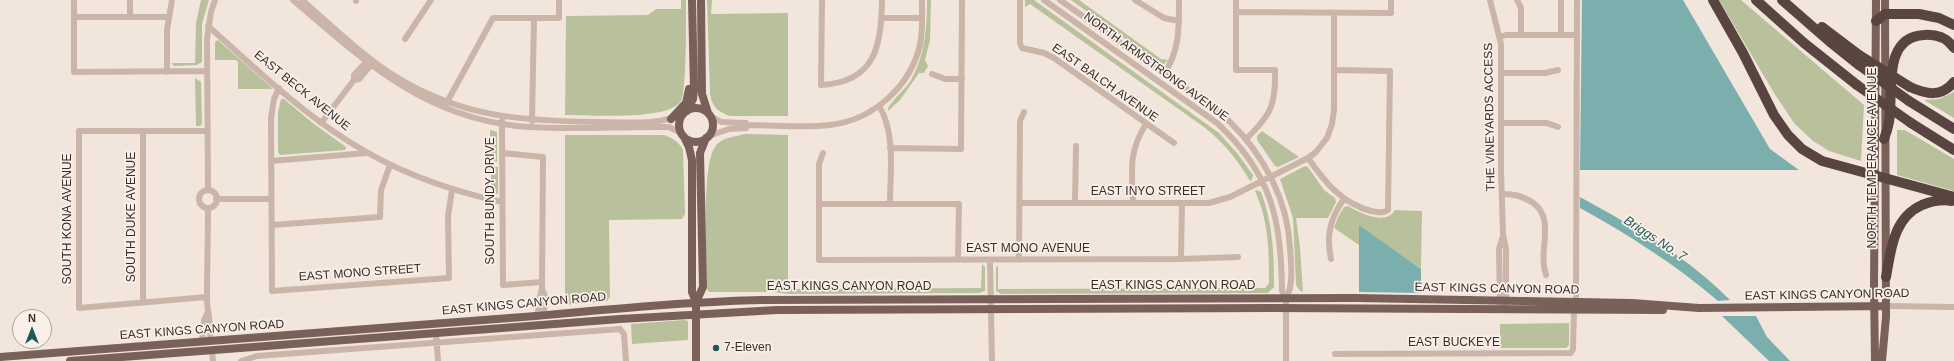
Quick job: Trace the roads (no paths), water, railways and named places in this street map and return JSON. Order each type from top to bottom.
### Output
[{"type":"highway","points":[[1712,0],[1743,53],[1774,115],[1795,142],[1808,154],[1822,161],[1954,197]]},
{"type":"highway","points":[[1756,0],[1804,42],[1857,85],[1911,123],[1954,150]]},
{"type":"highway","points":[[1782,0],[1823,37],[1859,60],[1910,87],[1923,93],[1932,94],[1945,90],[1954,82]]},
{"type":"highway","points":[[1786,0],[1909,100],[1954,129]]},
{"type":"highway","points":[[1876,21],[1885,14],[1928,15],[1954,25]]},
{"type":"highway","points":[[1884,140],[1889,121],[1892,71],[1895,56],[1900,48],[1914,37],[1925,35],[1942,38],[1954,48]]},
{"type":"highway","points":[[1886,277],[1894,238],[1903,220],[1913,210],[1927,203],[1942,200],[1954,201]]},
{"type":"main road","points":[[692,0],[694,95],[680,123],[692,160],[692,292],[696,302],[696,361]]},
{"type":"main road","points":[[696,302],[703,287],[700,152],[713,125],[702,94],[701,0]]},
{"type":"main road","name":"NORTH TEMPERANCE AVENUE","points":[[1876,0],[1880,177],[1886,277],[1886,317],[1882,361]]},
{"type":"main road","name":"NORTH TEMPERANCE AVENUE","points":[[1875,361],[1874,306],[1880,177],[1884,140],[1885,0]]},
{"type":"main road","points":[[671,119],[682,108],[689,94],[692,20]]},
{"type":"main road","points":[[685,113],[695,108],[709,114]]},
{"type":"main road","points":[[683,135],[697,142],[708,137]]},
{"type":"main road","name":"EAST KINGS CANYON ROAD","points":[[0,357],[540,316],[616,307],[696,302],[890,299],[1356,298],[1503,306]]},
{"type":"main road","points":[[811,309],[813,305],[819,303],[871,304],[890,299]]},
{"type":"main road","name":"EAST KINGS CANYON ROAD","points":[[70,361],[620,319],[811,309],[1286,309],[1604,306],[1621,303],[1700,308],[1886,306]]},
{"type":"main road","name":"EAST KINGS CANYON ROAD","points":[[1575,306],[1692,310],[1700,308]]},
{"type":"main road","points":[[486,329],[499,325],[534,322],[540,320],[540,316]]},
{"type":"main road","points":[[212,351],[213,348],[218,345],[276,341],[290,335]]},
{"type":"main road","points":[[135,356],[149,350],[201,346],[206,341]]},
{"type":"street","points":[[74,0],[74,72],[207,71]]},
{"type":"street","points":[[130,0],[130,17]]},
{"type":"street","points":[[167,72],[166,42],[172,0]]},
{"type":"street","points":[[208,190],[208,26],[215,0]]},
{"type":"street","points":[[294,0],[368,63],[405,89],[502,124],[544,128],[669,127],[683,135]]},
{"type":"street","points":[[302,0],[371,59],[393,75],[446,104],[502,117],[532,121],[633,122],[671,119],[685,113]]},
{"type":"street","points":[[405,39],[432,0]]},
{"type":"street","points":[[446,104],[493,18],[559,18],[559,0]]},
{"type":"street","points":[[822,0],[821,85],[832,84],[849,79],[868,65],[879,45],[882,0]]},
{"type":"street","points":[[709,114],[721,122],[746,123],[748,125],[831,125],[856,118],[880,106],[896,91],[911,69],[920,45],[922,0]]},
{"type":"street","points":[[890,148],[962,149],[962,0]]},
{"type":"street","name":"EAST BALCH AVENUE","points":[[1020,0],[1020,43],[1022,48],[1044,53],[1054,58],[1174,143]]},
{"type":"street","name":"NORTH ARMSTRONG AVENUE","points":[[1044,0],[1217,123],[1244,151],[1263,181],[1276,219],[1281,248],[1282,291],[1286,299]]},
{"type":"street","name":"NORTH ARMSTRONG AVENUE","points":[[1060,0],[1221,115],[1246,139],[1258,155],[1271,177],[1282,205],[1290,244],[1290,291],[1286,299]]},
{"type":"street","points":[[1135,0],[1164,18],[1179,21]]},
{"type":"street","points":[[1164,74],[1175,56],[1178,45],[1179,0]]},
{"type":"street","points":[[1236,0],[1236,70],[1275,70],[1276,89],[1273,107],[1265,121],[1246,139]]},
{"type":"street","points":[[1236,12],[1391,13],[1391,0]]},
{"type":"street","name":"THE VINEYARDS ACCESS","points":[[1490,0],[1500,37],[1501,171],[1503,194],[1503,234],[1506,249],[1503,306]]},
{"type":"street","points":[[1518,0],[1521,8],[1522,35]]},
{"type":"street","points":[[1561,0],[1561,35]]},
{"type":"street","points":[[1575,306],[1577,0]]},
{"type":"street","name":"EAST INYO STREET","points":[[1020,203],[1182,203],[1219,201],[1308,158],[1322,145],[1330,130],[1334,110],[1334,13]]},
{"type":"street","points":[[74,17],[169,17]]},
{"type":"street","points":[[532,121],[534,18]]},
{"type":"street","points":[[882,18],[922,18]]},
{"type":"street","name":"EAST BECK AVENUE","points":[[208,26],[321,123],[367,153],[413,176],[452,190],[502,202]]},
{"type":"street","points":[[1500,37],[1522,35],[1577,35]]},
{"type":"street","points":[[321,123],[354,80],[354,75],[368,63]]},
{"type":"street","points":[[1308,158],[1328,184],[1344,199],[1364,209],[1383,213],[1388,210],[1390,71],[1334,70]]},
{"type":"street","points":[[1501,73],[1545,73],[1558,70]]},
{"type":"street","points":[[932,74],[941,78],[962,79]]},
{"type":"street","points":[[279,88],[272,107],[272,225],[380,217],[381,190],[390,165]]},
{"type":"street","points":[[880,106],[889,125],[890,204]]},
{"type":"street","points":[[1019,260],[1020,121],[1024,112]]},
{"type":"street","name":"SOUTH BUNDY DRIVE","points":[[502,117],[503,285],[542,282]]},
{"type":"street","points":[[1501,123],[1547,123],[1558,127]]},
{"type":"street","points":[[1133,203],[1132,162],[1134,147],[1146,124]]},
{"type":"street","points":[[708,137],[729,129],[746,128],[748,125]]},
{"type":"street","name":"SOUTH KONA AVENUE","points":[[143,132],[79,131],[79,308],[143,302]]},
{"type":"street","points":[[143,132],[208,131]]},
{"type":"street","name":"SOUTH DUKE AVENUE","points":[[143,132],[143,302]]},
{"type":"street","points":[[1075,203],[1076,146]]},
{"type":"street","points":[[271,161],[367,153]]},
{"type":"street","points":[[502,153],[543,157],[542,290],[545,296],[540,316]]},
{"type":"street","points":[[823,153],[820,164],[819,204],[959,204],[958,260]]},
{"type":"street","points":[[208,190],[213,192],[216,199],[213,206],[208,208],[202,205],[199,200],[202,192],[208,190]]},
{"type":"street","name":"EAST MONO STREET","points":[[272,225],[272,291],[449,278],[448,216],[452,190]]},
{"type":"street","points":[[1503,194],[1521,196],[1536,205],[1544,215],[1546,226],[1543,258],[1546,275]]},
{"type":"street","points":[[216,199],[271,198]]},
{"type":"street","points":[[1331,258],[1328,239],[1331,222],[1344,199]]},
{"type":"street","points":[[1181,260],[1182,203]]},
{"type":"street","name":"EAST MONO AVENUE","points":[[819,204],[819,260],[1181,260],[1238,257]]},
{"type":"street","points":[[206,341],[210,320],[207,296],[208,208]]},
{"type":"street","points":[[990,260],[992,361]]},
{"type":"street","points":[[143,302],[207,296]]},
{"type":"street","points":[[1286,299],[1286,361]]},
{"type":"street","name":"EAST BUCKEYE","points":[[1335,354],[1573,352],[1575,306]]},
{"type":"street","name":"EAST KINGS CANYON ROAD","points":[[1886,306],[1954,307]]},
{"type":"street","points":[[620,319],[620,329],[624,334],[626,361]]},
{"type":"street","points":[[241,361],[257,356],[620,329]]},
{"type":"street","points":[[436,333],[438,361]]},
{"type":"street","points":[[212,351],[213,361]]},
{"type":"street","points":[[1552,353],[1552,361]]},
{"type":"street","points":[[1428,354],[1428,361]]},
{"type":"water","points":[[1582,0],[1683,0],[1770,149],[1799,170],[1580,170]]},
{"type":"water","points":[[1580,197],[1620,219],[1678,256],[1696,269],[1730,300],[1718,301],[1686,275],[1652,251],[1580,208]]},
{"type":"water","points":[[1359,225],[1421,269],[1421,293],[1359,292]]},
{"type":"water","points":[[1722,316],[1756,316],[1767,337],[1790,361],[1769,361]]},
{"type":"place","name":"7-Eleven","points":[[716,348]]},
{"type":"water label","name":"Briggs No. 7","points":[[1655,239]]}]
